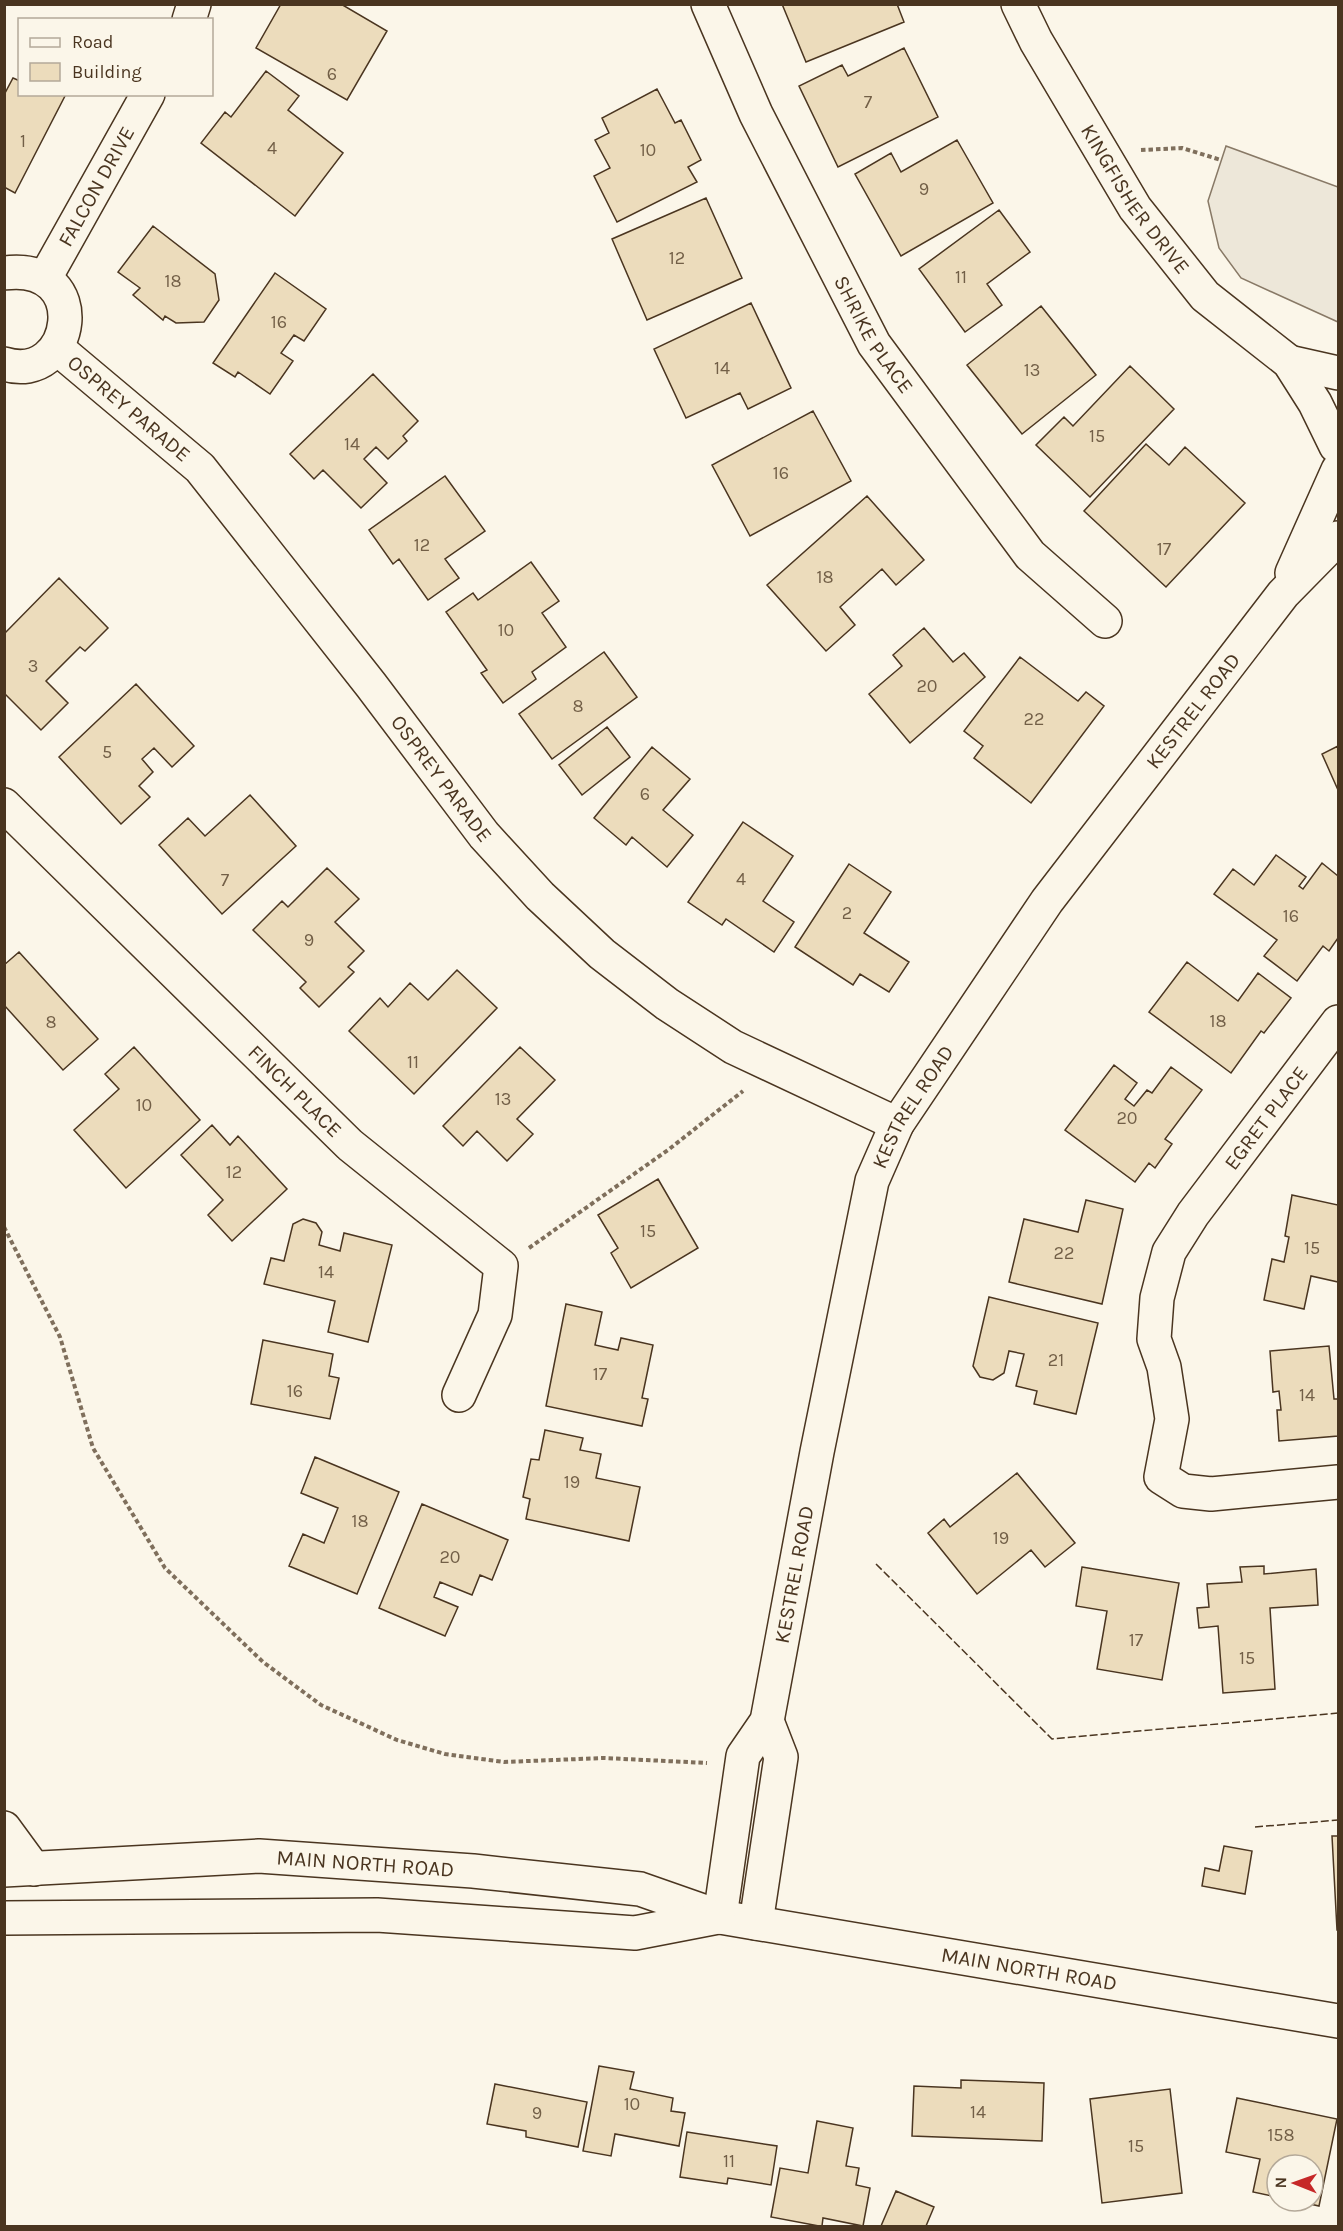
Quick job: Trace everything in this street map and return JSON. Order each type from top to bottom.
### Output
[{"type":"main road","name":"SHRIKE PLACE","points":[[708,4],[756,114],[874,344],[1030,555],[1105,621]]},
{"type":"main road","name":"KINGFISHER DRIVE","points":[[1018,4],[1036,41],[1135,208],[1204,296],[1289,362],[1315,403],[1338,452]]},
{"type":"main road","name":"FALCON DRIVE","points":[[45,278],[147,96]]},
{"type":"main road","points":[[4,273],[24,271],[45,278],[62,298],[67,324],[57,348],[38,363],[15,368],[4,364]]},
{"type":"main road","name":"OSPREY PARADE","points":[[57,348],[200,468],[371,685],[484,835],[540,896],[602,954],[667,1005],[733,1047],[897,1124]]},
{"type":"main road","name":"KINGFISHER DRIVE","points":[[1289,362],[1338,373]]},
{"type":"main road","name":"KESTREL ROAD","points":[[1283,594],[1338,452]]},
{"type":"main road","name":"KESTREL ROAD","points":[[720,1917],[743,1756],[767,1720],[817,1452],[872,1180],[897,1124],[1047,901],[1283,594],[1338,538]]},
{"type":"main road","name":"FINCH PLACE","points":[[4,805],[350,1145],[501,1266],[495,1315],[459,1395]]},
{"type":"main road","name":"EGRET PLACE","points":[[1338,1022],[1193,1214],[1169,1252],[1157,1298],[1154,1339],[1164,1366],[1172,1419],[1161,1477],[1183,1491],[1211,1494],[1338,1482]]},
{"type":"main road","points":[[756,1923],[781,1757],[767,1720]]},
{"type":"main road","points":[[4,1828],[19,1870]]},
{"type":"main road","name":"MAIN NORTH ROAD","points":[[19,1870],[259,1856],[473,1871],[640,1889],[720,1917],[1338,2020]]},
{"type":"main road","name":"MAIN NORTH ROAD","points":[[4,1918],[377,1916],[635,1933],[720,1917]]},
{"type":"path","points":[[1135,150],[1182,148],[1221,160]]},
{"type":"path","points":[[523,1252],[668,1150],[751,1085]]},
{"type":"path","points":[[4,1227],[60,1337],[93,1448],[165,1568],[263,1662],[321,1705],[397,1740],[445,1754],[504,1761],[604,1758],[719,1764]]},
{"type":"shaded area","points":[[1226,146],[1338,187],[1338,322],[1241,278],[1219,248],[1208,201]]},
{"type":"building","points":[[281,4],[341,4],[387,31],[347,100],[256,48]]},
{"type":"building","points":[[782,4],[897,4],[904,22],[806,62]]},
{"type":"building","points":[[904,48],[938,117],[838,167],[799,86],[842,65],[848,76]]},
{"type":"building","points":[[266,71],[299,96],[288,110],[343,153],[295,216],[201,143],[225,112],[231,117]]},
{"type":"building","points":[[13,78],[18,80],[18,96],[65,96],[15,193],[4,187],[4,95]]},
{"type":"building","points":[[657,89],[675,123],[681,120],[701,160],[688,167],[697,182],[617,222],[594,176],[610,168],[595,140],[609,133],[602,118]]},
{"type":"building","points":[[957,140],[993,203],[901,256],[855,174],[891,153],[901,172]]},
{"type":"building","points":[[706,198],[742,278],[647,320],[612,239]]},
{"type":"building","points":[[999,210],[1030,252],[987,284],[1002,305],[965,332],[919,269]]},
{"type":"building","points":[[153,226],[215,274],[219,300],[204,322],[176,323],[165,316],[163,320],[133,295],[140,288],[118,272]]},
{"type":"building","points":[[275,273],[326,309],[304,341],[294,335],[281,353],[293,361],[270,394],[238,372],[235,377],[213,363]]},
{"type":"building","points":[[751,303],[791,388],[748,409],[740,393],[686,418],[654,349]]},
{"type":"building","points":[[1041,306],[1096,375],[1022,434],[967,365]]},
{"type":"building","points":[[1130,366],[1174,409],[1090,497],[1036,445],[1064,417],[1073,426]]},
{"type":"building","points":[[373,374],[418,421],[403,436],[407,441],[388,459],[376,447],[364,459],[387,483],[361,508],[323,470],[314,479],[290,454]]},
{"type":"building","points":[[813,411],[851,481],[750,536],[712,465]]},
{"type":"building","points":[[1146,444],[1169,465],[1185,447],[1245,503],[1166,587],[1084,511]]},
{"type":"building","points":[[445,476],[485,531],[445,559],[459,578],[428,600],[399,559],[393,564],[369,530]]},
{"type":"building","points":[[867,496],[924,560],[896,585],[882,569],[840,607],[855,625],[826,651],[767,585]]},
{"type":"building","points":[[531,562],[559,601],[542,613],[566,647],[532,672],[536,679],[503,703],[481,673],[487,670],[446,612],[473,593],[478,600]]},
{"type":"building","points":[[59,578],[108,628],[85,651],[80,647],[46,681],[68,703],[41,730],[4,693],[4,634]]},
{"type":"building","points":[[924,628],[953,662],[964,653],[985,677],[910,743],[869,694],[902,666],[893,655]]},
{"type":"building","points":[[604,652],[637,697],[552,759],[519,714]]},
{"type":"building","points":[[1020,657],[1078,701],[1086,692],[1104,706],[1031,803],[974,758],[983,746],[964,731]]},
{"type":"building","points":[[136,684],[194,746],[172,767],[154,748],[142,759],[153,772],[139,786],[150,797],[121,824],[59,757]]},
{"type":"building","points":[[607,727],[630,757],[582,795],[559,765]]},
{"type":"building","points":[[1338,746],[1338,790],[1322,754]]},
{"type":"building","points":[[652,747],[690,779],[663,810],[693,835],[667,867],[632,837],[626,845],[594,818]]},
{"type":"building","points":[[250,795],[296,846],[222,914],[159,845],[188,818],[205,836]]},
{"type":"building","points":[[743,822],[793,856],[763,901],[794,922],[774,952],[726,919],[722,925],[688,902]]},
{"type":"building","points":[[1276,855],[1306,877],[1299,886],[1303,889],[1322,863],[1338,876],[1338,938],[1329,951],[1323,946],[1297,981],[1264,956],[1277,940],[1214,894],[1233,869],[1254,885]]},
{"type":"building","points":[[849,864],[891,892],[864,933],[909,962],[889,992],[860,974],[853,985],[795,947]]},
{"type":"building","points":[[327,868],[359,899],[335,922],[364,951],[348,967],[354,972],[319,1007],[300,988],[306,982],[253,930],[282,901],[288,907]]},
{"type":"building","points":[[19,952],[98,1039],[63,1070],[4,1005],[4,965]]},
{"type":"building","points":[[1187,962],[1238,1001],[1258,973],[1291,998],[1264,1033],[1261,1031],[1231,1073],[1149,1012]]},
{"type":"building","points":[[457,970],[497,1008],[414,1094],[349,1031],[380,998],[388,1007],[410,983],[428,1000]]},
{"type":"building","points":[[134,1047],[200,1120],[126,1188],[74,1130],[119,1089],[105,1074]]},
{"type":"building","points":[[520,1047],[555,1080],[517,1119],[533,1134],[507,1161],[477,1131],[463,1146],[443,1126]]},
{"type":"building","points":[[1114,1065],[1137,1083],[1125,1099],[1134,1106],[1147,1090],[1152,1093],[1171,1067],[1202,1090],[1165,1139],[1172,1144],[1155,1168],[1149,1163],[1135,1182],[1065,1130]]},
{"type":"building","points":[[212,1125],[230,1145],[238,1136],[287,1189],[232,1241],[208,1215],[223,1200],[181,1155]]},
{"type":"building","points":[[658,1179],[698,1248],[631,1288],[611,1253],[618,1248],[598,1215]]},
{"type":"building","points":[[1292,1195],[1338,1205],[1338,1282],[1311,1276],[1304,1309],[1264,1300],[1272,1259],[1284,1262],[1289,1237],[1285,1236]]},
{"type":"building","points":[[1086,1200],[1123,1209],[1102,1304],[1009,1282],[1024,1219],[1078,1232]]},
{"type":"building","points":[[303,1219],[316,1223],[322,1232],[319,1245],[340,1251],[344,1233],[392,1245],[368,1342],[328,1332],[335,1301],[264,1284],[271,1258],[284,1261],[293,1224]]},
{"type":"building","points":[[989,1297],[1098,1323],[1076,1414],[1034,1404],[1037,1391],[1016,1386],[1024,1354],[1009,1351],[1004,1373],[993,1380],[980,1377],[973,1366]]},
{"type":"building","points":[[566,1304],[602,1312],[595,1345],[618,1350],[621,1338],[653,1345],[642,1398],[648,1399],[642,1426],[546,1406]]},
{"type":"building","points":[[263,1340],[333,1354],[329,1376],[339,1378],[330,1419],[251,1404]]},
{"type":"building","points":[[1329,1346],[1334,1399],[1338,1399],[1338,1436],[1279,1441],[1277,1410],[1281,1410],[1279,1391],[1273,1392],[1270,1351]]},
{"type":"building","points":[[545,1430],[583,1438],[580,1450],[601,1454],[596,1478],[640,1487],[629,1541],[526,1519],[530,1499],[523,1497],[531,1459],[539,1460]]},
{"type":"building","points":[[315,1457],[399,1492],[357,1594],[289,1566],[303,1534],[324,1543],[338,1508],[301,1493]]},
{"type":"building","points":[[1017,1473],[1075,1543],[1045,1567],[1031,1550],[977,1594],[928,1533],[944,1519],[950,1527]]},
{"type":"building","points":[[422,1504],[508,1540],[492,1580],[480,1575],[472,1595],[440,1582],[434,1597],[458,1607],[445,1636],[379,1608]]},
{"type":"building","points":[[1264,1566],[1264,1574],[1316,1569],[1318,1605],[1270,1608],[1275,1689],[1223,1693],[1218,1626],[1199,1628],[1197,1608],[1209,1607],[1207,1584],[1242,1582],[1240,1567]]},
{"type":"building","points":[[1082,1567],[1179,1583],[1162,1680],[1097,1669],[1107,1611],[1076,1606]]},
{"type":"building","points":[[1332,1836],[1338,1836],[1338,1930],[1337,1930]]},
{"type":"building","points":[[1224,1846],[1252,1851],[1245,1894],[1202,1886],[1205,1868],[1219,1871]]},
{"type":"building","points":[[599,2066],[634,2072],[630,2089],[673,2098],[671,2111],[685,2113],[679,2146],[615,2134],[611,2156],[583,2151]]},
{"type":"building","points":[[961,2080],[1044,2083],[1042,2141],[912,2136],[914,2086],[961,2088]]},
{"type":"building","points":[[495,2084],[587,2102],[578,2147],[526,2137],[526,2131],[487,2124]]},
{"type":"building","points":[[1170,2089],[1182,2193],[1102,2203],[1090,2099]]},
{"type":"building","points":[[1237,2098],[1337,2119],[1325,2177],[1325,2153],[1265,2153],[1265,2194],[1253,2192],[1260,2159],[1226,2152]]},
{"type":"building","points":[[817,2121],[853,2128],[846,2166],[859,2168],[856,2185],[870,2188],[863,2226],[823,2218],[822,2226],[819,2226],[771,2217],[780,2168],[808,2173]]},
{"type":"building","points":[[687,2132],[777,2146],[771,2185],[728,2178],[727,2184],[680,2177]]},
{"type":"building","points":[[896,2191],[934,2207],[926,2226],[881,2226]]},
{"type":"fence","points":[[876,1564],[1052,1739],[1338,1713]]},
{"type":"fence","points":[[1255,1827],[1338,1820]]}]
